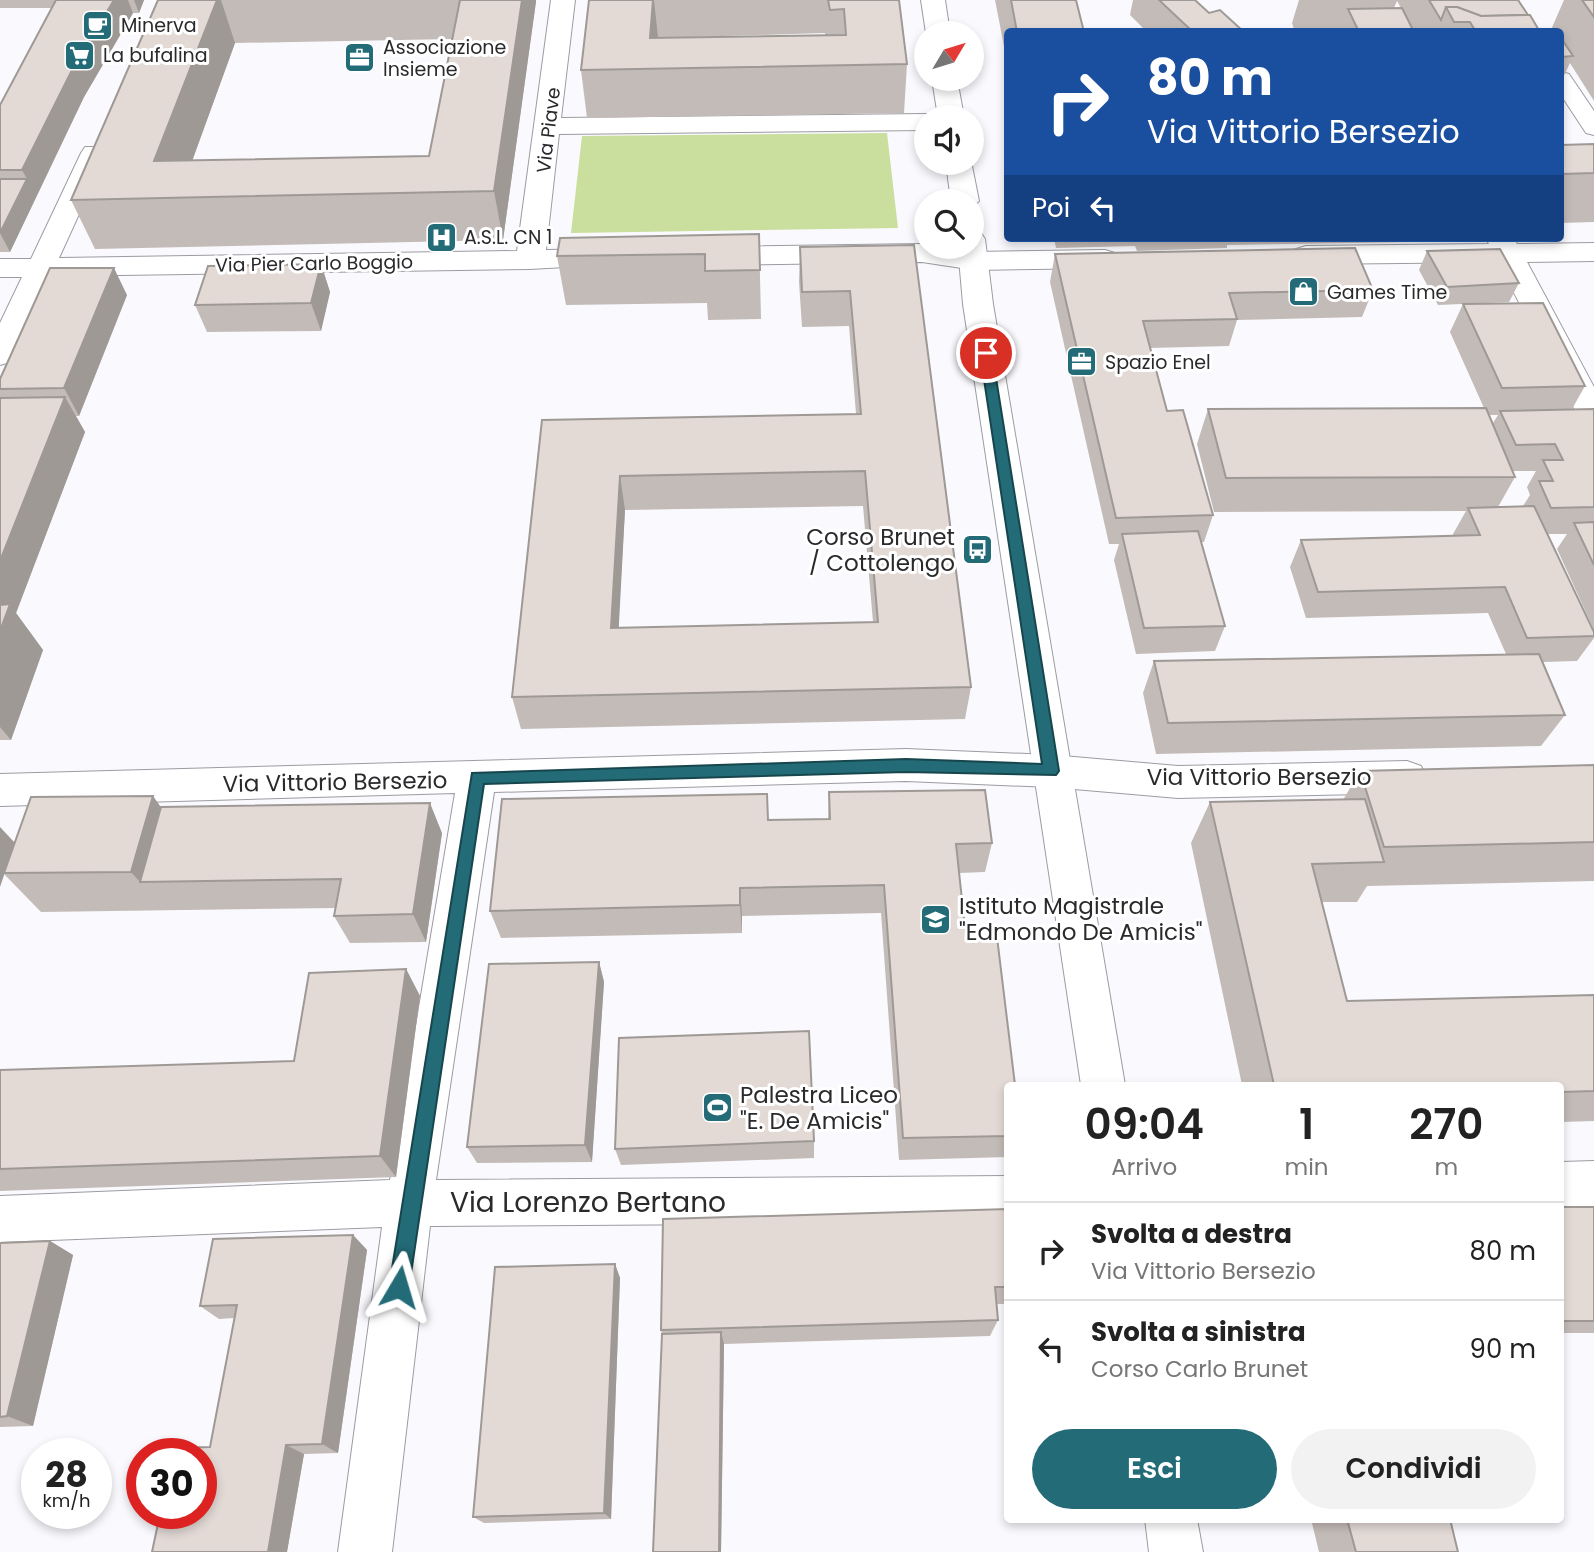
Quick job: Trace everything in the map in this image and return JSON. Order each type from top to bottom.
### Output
[{"type":"street","name":"Via Piave","points":[[530,260],[550,127],[564,0]]},
{"type":"street","points":[[933,0],[936,21]]},
{"type":"street","points":[[1564,83],[1594,128]]},
{"type":"street","points":[[550,127],[914,122]]},
{"type":"street","points":[[0,355],[103,134]]},
{"type":"street","points":[[1275,255],[1504,244],[1594,252]]},
{"type":"street","points":[[1504,244],[1594,416]]},
{"type":"street","points":[[984,251],[1137,258]]},
{"type":"street","points":[[679,257],[914,253]]},
{"type":"street","name":"Via Pier Carlo Boggio","points":[[0,268],[638,258]]},
{"type":"street","points":[[974,259],[978,304],[1051,771],[1103,1082]]},
{"type":"street","name":"Via Vittorio Bersezio","points":[[0,790],[906,765],[1051,771],[1178,782],[1441,776]]},
{"type":"street","points":[[365,1552],[409,1203],[477,778]]},
{"type":"street","points":[[1564,1185],[1594,1184]]},
{"type":"street","name":"Via Lorenzo Bertano","points":[[0,1219],[409,1203],[1004,1199]]},
{"type":"street","points":[[1172,1523],[1176,1552]]},
{"type":"green space","points":[[887,133],[898,228],[571,233],[582,136]]},
{"type":"building","points":[[56,0],[114,0],[72,70],[22,170],[0,170],[0,105]]},
{"type":"building","points":[[158,0],[217,0],[154,161],[429,156],[460,0],[522,0],[494,191],[71,200]]},
{"type":"building","points":[[589,0],[653,0],[650,38],[846,35],[844,9],[830,10],[828,0],[899,0],[907,64],[581,70]]},
{"type":"building","points":[[1011,0],[1076,0],[1083,28],[1016,28]]},
{"type":"building","points":[[1159,0],[1195,0],[1209,13],[1220,10],[1240,28],[1189,28]]},
{"type":"building","points":[[1429,0],[1518,0],[1528,15],[1481,16],[1457,7],[1446,7],[1441,20]]},
{"type":"building","points":[[1582,0],[1594,0],[1594,17]]},
{"type":"building","points":[[1446,7],[1457,7],[1481,16],[1530,15],[1538,28],[1474,28],[1470,22],[1454,22]]},
{"type":"building","points":[[1402,8],[1412,28],[1357,28],[1348,9]]},
{"type":"building","points":[[1564,42],[1573,56],[1564,57]]},
{"type":"building","points":[[1594,144],[1594,173],[1564,174],[1564,145]]},
{"type":"building","points":[[0,179],[27,179],[0,233]]},
{"type":"building","points":[[759,234],[760,270],[705,271],[705,254],[557,256],[560,238]]},
{"type":"building","points":[[914,245],[971,687],[512,697],[542,420],[861,414],[850,291],[802,292],[800,247]],"holes":[[[865,471],[878,622],[611,628],[620,476]]]},
{"type":"building","points":[[1355,248],[1373,290],[1229,293],[1237,319],[1143,321],[1167,411],[1183,410],[1213,515],[1116,518],[1055,254]]},
{"type":"building","points":[[1500,249],[1519,283],[1447,287],[1427,251]]},
{"type":"building","points":[[321,264],[311,303],[195,305],[208,266]]},
{"type":"building","points":[[50,268],[114,268],[64,388],[0,389],[0,379]]},
{"type":"building","points":[[1543,303],[1585,386],[1502,388],[1463,304]]},
{"type":"building","points":[[65,397],[0,561],[0,398]]},
{"type":"building","points":[[1486,408],[1515,477],[1226,478],[1208,409]]},
{"type":"building","points":[[1594,409],[1594,507],[1551,508],[1539,481],[1553,481],[1543,460],[1563,460],[1555,444],[1516,445],[1500,411]]},
{"type":"building","points":[[1534,506],[1594,636],[1527,638],[1505,587],[1318,592],[1301,540],[1480,535],[1468,508]]},
{"type":"building","points":[[1594,522],[1594,565],[1574,523]]},
{"type":"building","points":[[1198,531],[1225,626],[1144,628],[1122,534]]},
{"type":"building","points":[[10,604],[0,631],[0,605]]},
{"type":"building","points":[[1539,654],[1565,715],[1168,723],[1154,661]]},
{"type":"building","points":[[1594,765],[1594,842],[1384,847],[1360,771]]},
{"type":"building","points":[[985,790],[992,843],[956,844],[966,937],[997,937],[1015,1082],[1004,1082],[1004,1136],[903,1138],[884,885],[740,888],[740,905],[490,911],[502,799],[767,794],[768,820],[830,819],[829,792]]},
{"type":"building","points":[[153,796],[131,872],[4,873],[31,797]]},
{"type":"building","points":[[1365,799],[1384,862],[1312,864],[1347,1001],[1594,995],[1594,1091],[1564,1092],[1564,1082],[1273,1082],[1210,802]]},
{"type":"building","points":[[430,803],[413,914],[334,916],[341,879],[140,882],[161,807]]},
{"type":"building","points":[[599,962],[585,1145],[467,1147],[489,964]]},
{"type":"building","points":[[406,969],[380,1156],[0,1169],[0,1070],[294,1061],[309,973]]},
{"type":"building","name":"Palestra Liceo \"E. De Amicis\"","points":[[809,1031],[814,1141],[615,1149],[619,1038]]},
{"type":"building","points":[[1564,1207],[1594,1207],[1594,1321],[1564,1321]]},
{"type":"building","points":[[1004,1209],[1004,1287],[995,1287],[998,1320],[661,1330],[663,1219]]},
{"type":"building","points":[[353,1235],[322,1444],[286,1445],[268,1552],[152,1552],[157,1529],[217,1529],[217,1438],[212,1438],[237,1305],[200,1306],[213,1239]]},
{"type":"building","points":[[50,1241],[7,1416],[0,1417],[0,1243]]},
{"type":"building","points":[[615,1264],[604,1513],[473,1517],[495,1267]]},
{"type":"building","points":[[721,1332],[719,1552],[653,1552],[662,1334]]},
{"type":"building","points":[[1348,1523],[1451,1523],[1458,1552],[1356,1552]]},
{"type":"place","name":"Minerva","points":[[98,25]]},
{"type":"place","name":"La bufalina","points":[[80,55]]},
{"type":"place","name":"Associazione Insieme","points":[[360,58]]},
{"type":"place","name":"A.S.L. CN 1","points":[[441,237]]},
{"type":"place","name":"Games Time","points":[[1304,292]]},
{"type":"place","name":"Spazio Enel","points":[[1082,362]]},
{"type":"place","name":"Corso Brunet / Cottolengo","points":[[978,550]]},
{"type":"place","name":"Istituto Magistrale \"Edmondo De Amicis\"","points":[[936,919]]},
{"type":"place","name":"Palestra Liceo \"E. De Amicis\"","points":[[717,1108]]},
{"type":"route","points":[[399,1287],[413,1178],[477,778],[906,765],[1051,771],[986,353]]}]
